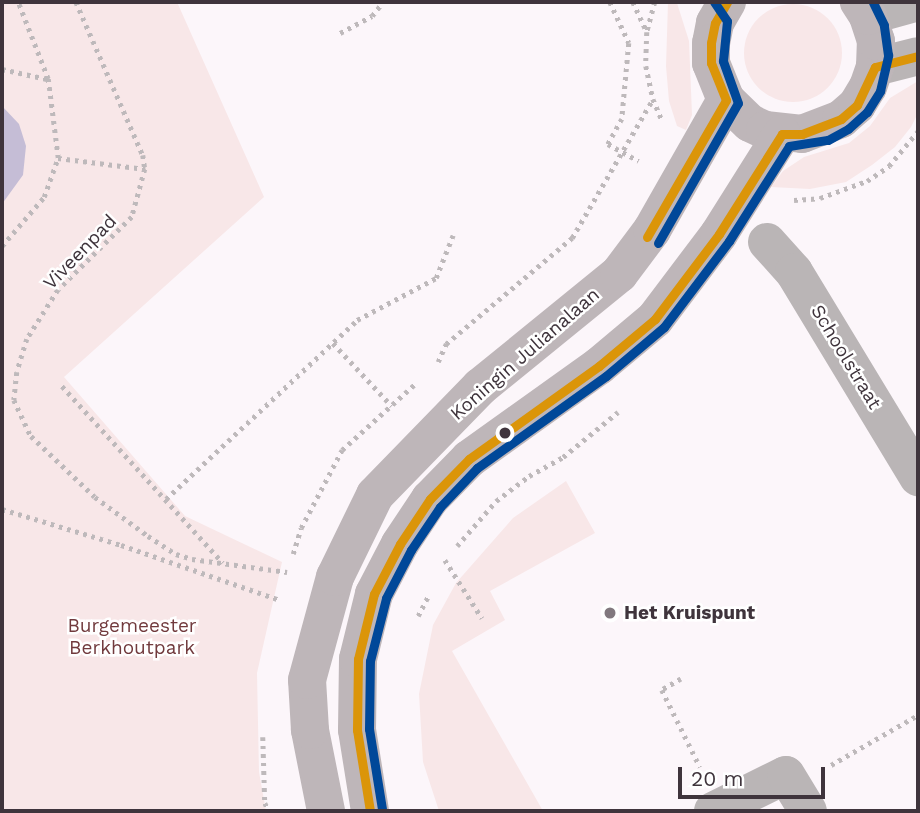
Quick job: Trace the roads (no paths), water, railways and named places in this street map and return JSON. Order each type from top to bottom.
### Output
[{"type":"main road","points":[[713,9],[711,63],[726,100],[750,123],[782,134],[802,134],[841,119],[863,96],[875,67],[876,41],[863,9]]},
{"type":"main road","name":"Koningin Julianalaan","points":[[326,811],[310,730],[307,680],[335,577],[375,495],[480,387],[619,274],[652,230],[726,100]]},
{"type":"main road","points":[[370,811],[357,730],[358,659],[374,594],[400,544],[430,499],[469,459],[599,366],[655,318],[719,234],[782,134]]},
{"type":"street","points":[[863,9],[918,2]]},
{"type":"street","points":[[875,67],[918,57]]},
{"type":"street","name":"Schoolstraat","points":[[767,242],[794,272],[918,477]]},
{"type":"street","points":[[716,809],[786,775],[808,811]]},
{"type":"place","name":"Het Kruispunt","points":[[610,613]]},
{"type":"park label","name":"Burgemeester Berkhoutpark","points":[[132,637]]}]
